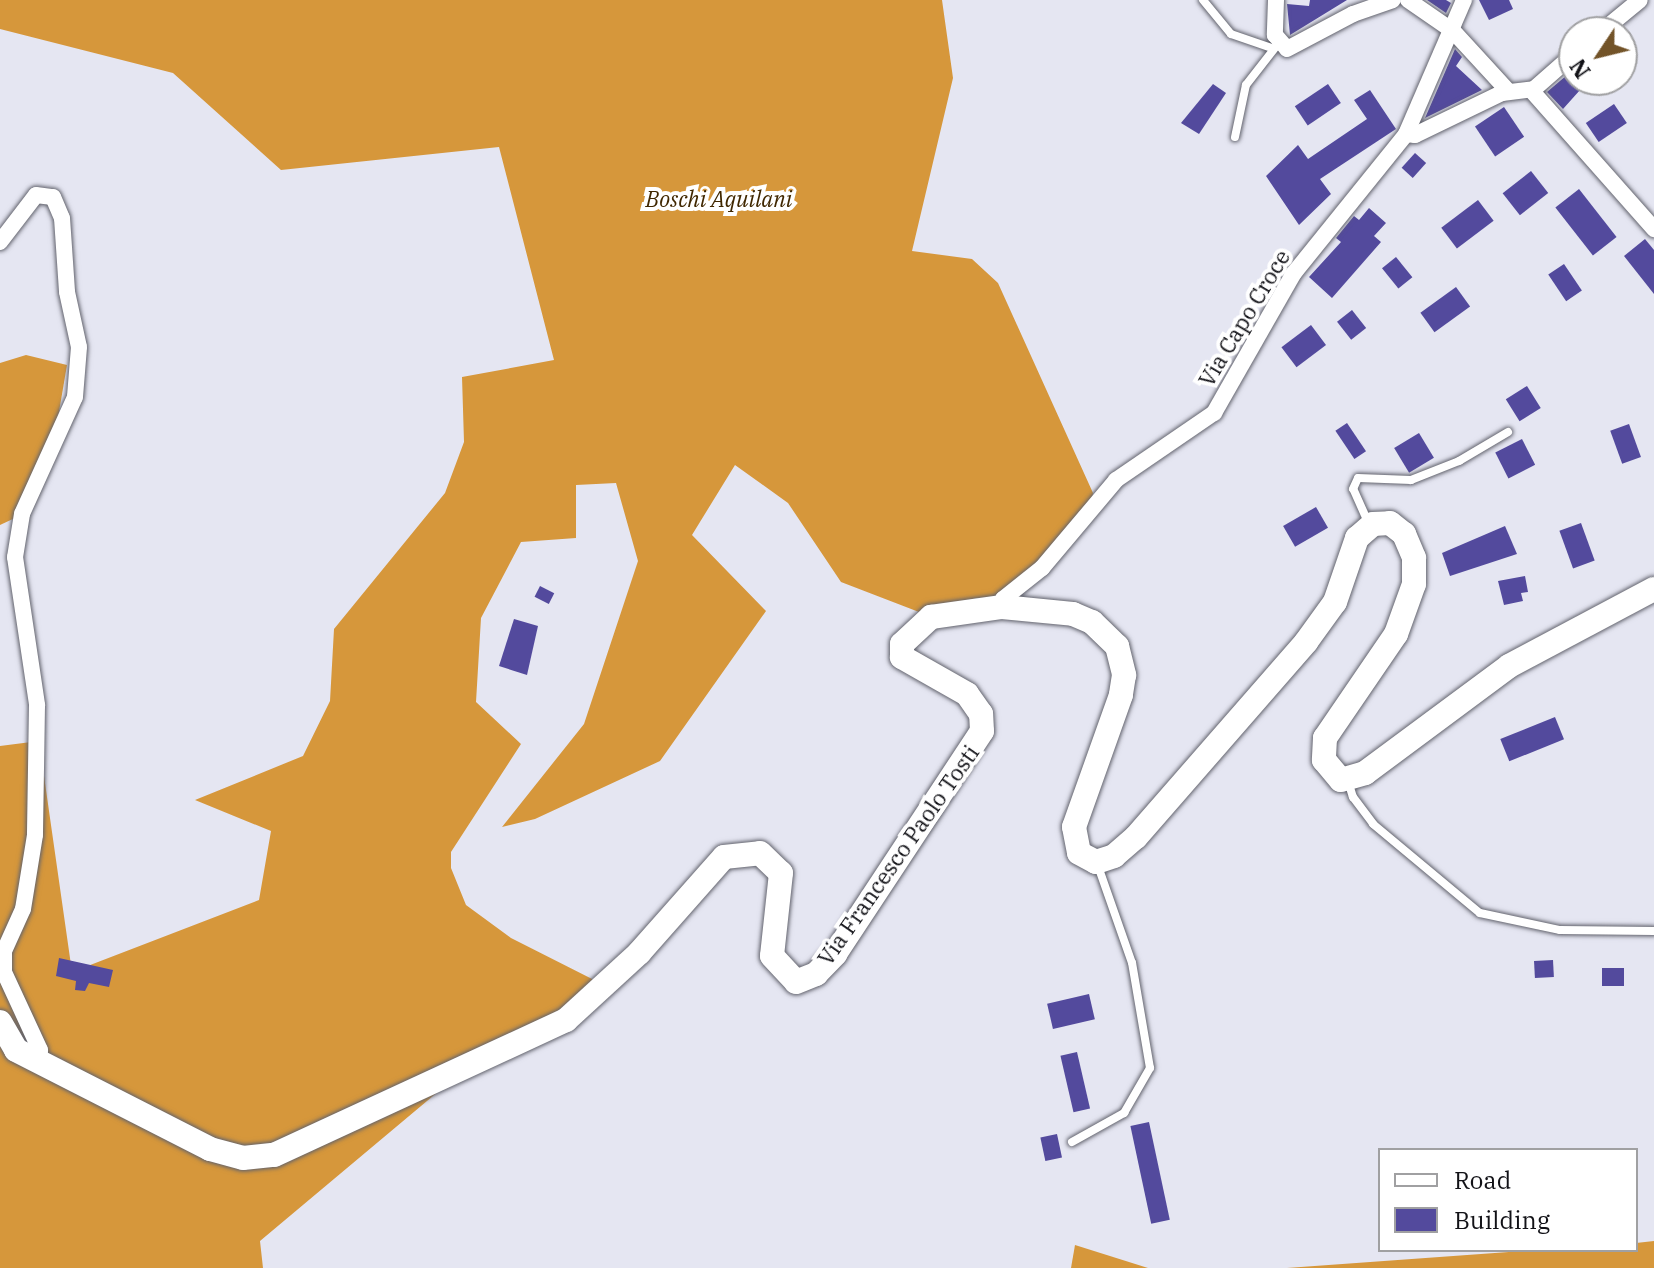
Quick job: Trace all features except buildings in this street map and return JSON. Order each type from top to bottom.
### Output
[{"type":"main road","points":[[1097,862],[1136,837],[1312,634],[1338,594],[1357,538],[1370,526],[1390,523],[1404,534],[1414,558],[1414,584],[1396,634],[1325,738],[1326,765],[1334,776],[1348,781],[1373,768],[1502,671],[1654,589]]},
{"type":"main road","name":"Via Francesco Paolo Tosti","points":[[0,1022],[16,1050],[39,1063],[210,1149],[243,1158],[274,1155],[566,1020],[639,953],[724,857],[744,851],[760,853],[781,873],[772,956],[796,982],[816,974],[835,954],[982,731],[981,714],[967,694],[902,657],[902,644],[931,617],[1002,607],[1073,614],[1092,622],[1112,639],[1123,662],[1121,695],[1074,827],[1079,853],[1097,862]]},
{"type":"street","points":[[1276,0],[1275,46],[1295,47],[1353,14],[1393,0]]},
{"type":"street","points":[[1408,0],[1453,31],[1508,91]]},
{"type":"street","name":"Via Capo Croce","points":[[1002,607],[1003,599],[1042,568],[1116,480],[1214,413],[1294,273],[1406,134],[1464,0]]},
{"type":"street","points":[[1620,16],[1640,0]]},
{"type":"street","points":[[1406,134],[1415,135],[1508,91],[1531,90],[1558,67]]},
{"type":"street","points":[[1531,90],[1654,229]]},
{"type":"street","points":[[0,242],[36,195],[53,197],[62,218],[67,292],[79,347],[75,397],[22,514],[15,557],[37,705],[36,806],[23,909],[4,951],[4,972],[40,1050],[39,1063]]},
{"type":"lane","points":[[1203,0],[1231,34],[1275,46],[1244,89],[1235,137]]},
{"type":"lane","points":[[1370,526],[1353,489],[1358,478],[1411,480],[1459,461],[1508,432]]},
{"type":"lane","points":[[1348,781],[1358,806],[1373,824],[1485,915],[1560,930],[1654,931]]},
{"type":"lane","points":[[1072,1142],[1124,1113],[1150,1068],[1132,963],[1097,862]]},
{"type":"green space","name":"Boschi Aquilani","points":[[0,0],[942,0],[953,78],[912,251],[972,259],[998,283],[1093,493],[1090,511],[1003,599],[977,598],[919,612],[841,582],[788,503],[735,465],[692,535],[766,611],[660,761],[535,819],[502,827],[584,724],[638,561],[616,483],[576,485],[576,538],[521,542],[481,618],[476,702],[521,744],[451,852],[451,868],[466,905],[511,938],[600,983],[562,1014],[458,1075],[260,1241],[263,1268],[0,1268],[0,746],[39,741],[72,972],[259,900],[271,831],[195,800],[303,756],[330,701],[334,629],[445,493],[464,442],[462,377],[554,360],[499,147],[281,170],[173,73],[0,29]]},
{"type":"green space","points":[[26,355],[67,365],[54,441],[15,518],[0,525],[0,363]]},
{"type":"green space","points":[[1654,1241],[1654,1268],[1287,1268],[1508,1252],[1638,1252],[1638,1243]]},
{"type":"green space","points":[[1075,1245],[1148,1268],[1071,1268]]}]
